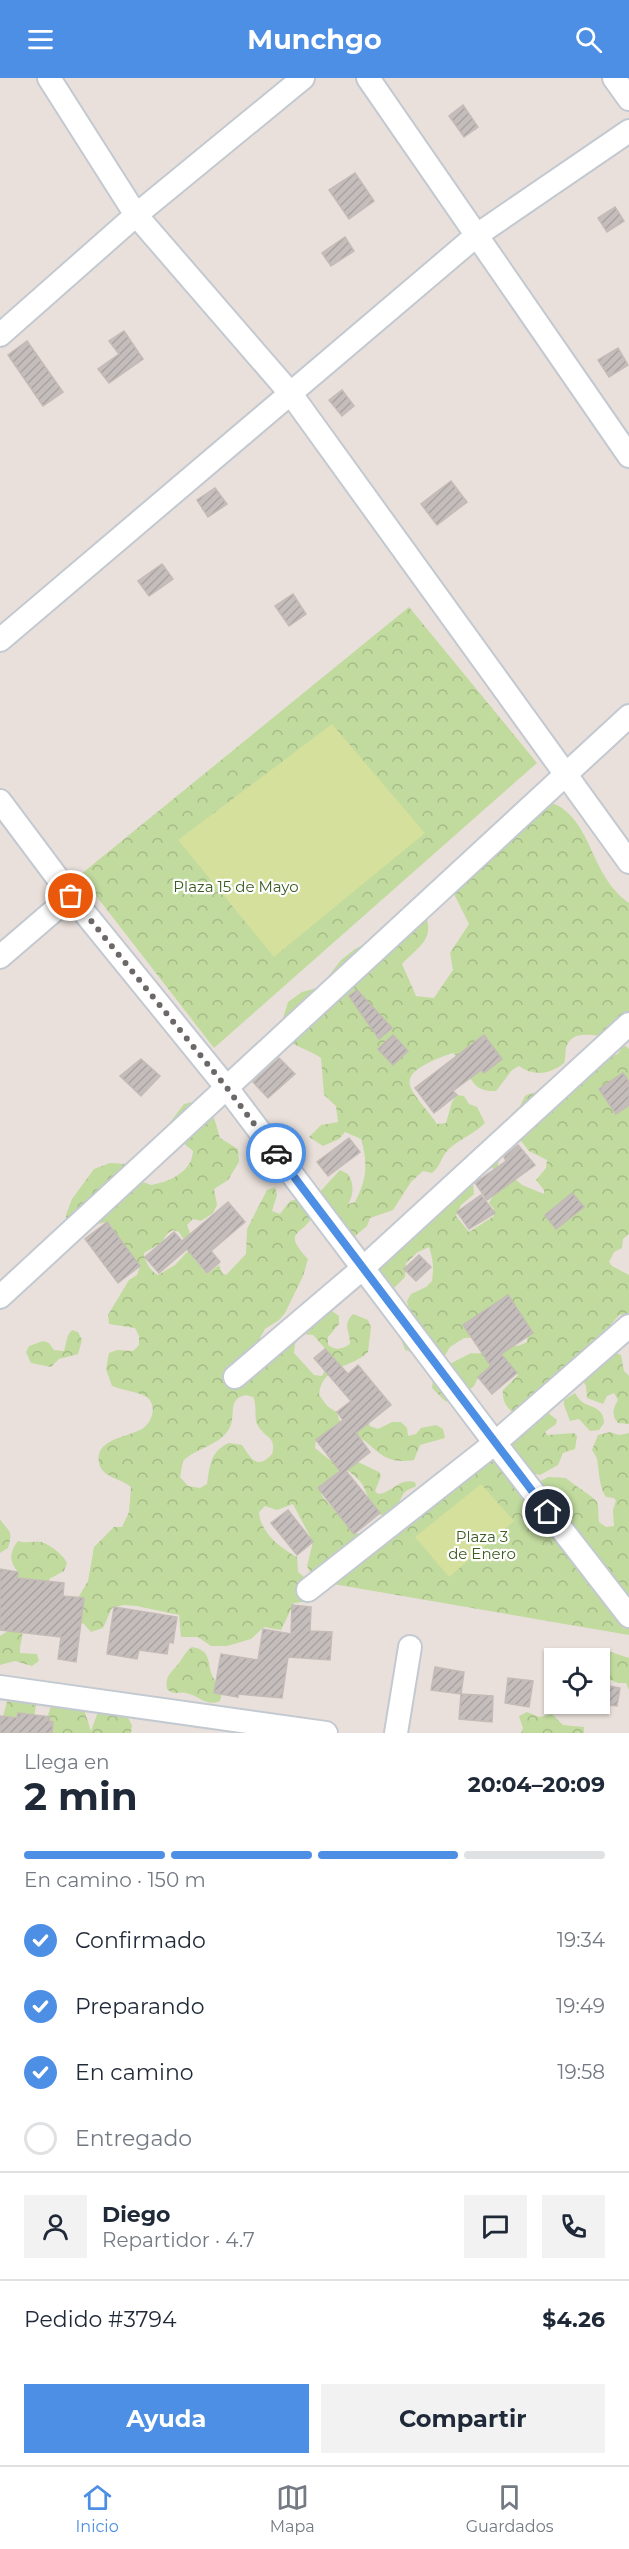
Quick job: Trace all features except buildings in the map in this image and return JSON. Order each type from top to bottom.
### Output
[{"type":"street","points":[[49,78],[136,215],[291,394],[629,862]]},
{"type":"street","points":[[0,335],[136,215],[303,78]]},
{"type":"street","points":[[368,78],[629,456]]},
{"type":"street","points":[[614,78],[629,99]]},
{"type":"street","points":[[0,640],[477,236],[629,131]]},
{"type":"street","points":[[0,1297],[629,716]]},
{"type":"street","points":[[0,801],[71,896],[227,1088],[495,1443],[629,1616]]},
{"type":"street","points":[[0,957],[71,896]]},
{"type":"street","points":[[235,1377],[363,1268],[629,1024]]},
{"type":"street","points":[[308,1590],[495,1443],[629,1326]]},
{"type":"street","points":[[396,1733],[410,1647]]},
{"type":"street","points":[[0,1687],[326,1733]]},
{"type":"green space","name":"Plaza 15 de Mayo","points":[[409,607],[537,763],[214,1048],[80,875]]},
{"type":"green space","points":[[332,724],[425,833],[274,957],[178,840]]},
{"type":"green space","points":[[544,801],[560,807],[572,817],[607,880],[629,903],[629,1017],[607,1036],[583,1035],[573,1038],[566,1048],[564,1063],[554,1070],[536,1073],[519,1066],[512,1070],[496,1091],[487,1091],[474,1084],[453,1053],[418,1069],[410,1079],[410,1085],[414,1094],[437,1124],[446,1123],[452,1102],[457,1095],[464,1096],[469,1104],[477,1107],[485,1123],[449,1149],[432,1173],[423,1171],[411,1182],[393,1210],[370,1218],[367,1226],[348,1242],[317,1195],[340,1170],[348,1174],[352,1185],[348,1204],[355,1202],[364,1179],[365,1164],[361,1139],[345,1132],[339,1139],[323,1146],[309,1137],[321,1125],[338,1122],[336,1106],[324,1095],[321,1058],[278,1034],[288,1002],[302,992],[320,987],[341,960],[355,949],[385,933],[406,905],[423,907],[427,918],[428,934],[421,945],[402,964],[416,996],[434,998],[453,970],[450,953],[469,924],[454,894],[455,878]]},
{"type":"green space","points":[[626,1046],[629,1049],[629,1234],[623,1239],[622,1248],[614,1252],[609,1262],[629,1275],[629,1314],[619,1315],[597,1341],[550,1383],[546,1383],[547,1399],[514,1414],[505,1403],[503,1390],[518,1375],[502,1357],[478,1378],[474,1386],[453,1403],[445,1401],[432,1388],[434,1372],[471,1353],[524,1344],[527,1342],[528,1334],[464,1338],[450,1347],[441,1362],[405,1350],[402,1342],[411,1318],[407,1301],[411,1294],[426,1287],[432,1281],[433,1264],[429,1247],[418,1252],[406,1263],[405,1277],[387,1295],[370,1293],[356,1282],[473,1182],[474,1194],[461,1205],[456,1216],[469,1232],[494,1216],[494,1209],[489,1203],[513,1177],[522,1185],[544,1194],[544,1190],[536,1180],[546,1168],[547,1160],[529,1151],[518,1137],[499,1158],[498,1166],[494,1169],[487,1166],[508,1118],[520,1106],[525,1096],[546,1089],[553,1084],[566,1065],[569,1068],[618,1054],[622,1047]]},
{"type":"green space","points":[[192,1102],[205,1105],[212,1114],[220,1138],[238,1149],[239,1162],[228,1180],[214,1189],[217,1205],[213,1213],[201,1221],[193,1219],[187,1225],[198,1255],[195,1260],[207,1274],[219,1265],[222,1273],[226,1275],[246,1254],[247,1229],[267,1190],[275,1187],[277,1195],[272,1211],[280,1214],[290,1201],[298,1199],[314,1213],[295,1238],[308,1259],[303,1276],[285,1313],[265,1329],[253,1350],[264,1362],[272,1361],[324,1313],[332,1311],[339,1316],[339,1324],[328,1337],[328,1345],[337,1349],[342,1348],[350,1344],[347,1325],[353,1314],[368,1320],[371,1327],[368,1352],[326,1377],[319,1394],[329,1407],[337,1412],[339,1420],[345,1423],[366,1419],[370,1426],[378,1429],[392,1422],[401,1422],[407,1428],[408,1436],[416,1434],[421,1428],[436,1425],[443,1429],[445,1438],[420,1445],[414,1460],[404,1461],[385,1457],[359,1437],[334,1429],[316,1440],[315,1448],[334,1462],[356,1458],[358,1462],[379,1472],[381,1476],[375,1491],[378,1494],[404,1482],[415,1482],[416,1486],[404,1493],[392,1513],[380,1515],[372,1506],[365,1489],[354,1475],[344,1468],[340,1469],[321,1492],[322,1496],[354,1533],[362,1534],[314,1574],[307,1566],[313,1542],[293,1504],[277,1510],[265,1506],[259,1512],[263,1526],[278,1544],[297,1557],[298,1572],[310,1582],[311,1601],[294,1603],[281,1630],[264,1627],[251,1639],[227,1646],[211,1646],[198,1637],[181,1637],[179,1615],[123,1605],[112,1608],[103,1628],[91,1632],[84,1624],[78,1622],[71,1610],[88,1581],[94,1547],[114,1527],[122,1527],[129,1512],[131,1487],[104,1472],[99,1463],[99,1455],[102,1449],[113,1440],[142,1429],[149,1421],[153,1411],[148,1398],[112,1386],[106,1369],[109,1353],[117,1350],[133,1351],[139,1345],[139,1336],[135,1328],[109,1324],[108,1315],[129,1280],[137,1275],[140,1266],[124,1251],[107,1222],[98,1224],[84,1234],[66,1224],[66,1215],[72,1199],[94,1169],[110,1163],[126,1164],[143,1182],[151,1185],[172,1178],[184,1170],[189,1165],[193,1151],[171,1133],[168,1125],[184,1104]],"holes":[[[173,1230],[179,1232],[190,1249],[175,1265],[158,1275],[148,1266],[144,1253],[161,1243]],[[302,1334],[313,1335],[332,1356],[322,1376],[314,1375],[294,1353],[295,1344]],[[246,1395],[253,1397],[257,1423],[272,1441],[272,1454],[267,1459],[258,1462],[251,1458],[242,1445],[229,1443],[214,1455],[207,1484],[200,1488],[188,1486],[180,1477],[183,1461],[225,1434],[231,1424],[234,1404],[240,1397]]]},
{"type":"green space","points":[[72,1330],[78,1332],[82,1340],[78,1354],[59,1359],[51,1367],[31,1363],[26,1352],[29,1346],[43,1341],[49,1343],[54,1350],[64,1351],[68,1335]]},
{"type":"green space","points":[[609,1350],[621,1355],[624,1371],[629,1376],[629,1424],[618,1423],[614,1417],[614,1409],[618,1400],[614,1393],[607,1396],[603,1404],[587,1398],[586,1386],[582,1379]]},
{"type":"green space","points":[[575,1393],[581,1401],[602,1413],[604,1423],[599,1430],[590,1431],[579,1419],[570,1421],[564,1400]]},
{"type":"green space","points":[[547,1412],[557,1420],[556,1424],[545,1432],[547,1435],[574,1433],[577,1436],[575,1449],[563,1453],[558,1465],[540,1475],[529,1472],[511,1445],[515,1438]]},
{"type":"green space","name":"Plaza 3 de Enero","points":[[610,1432],[619,1435],[629,1433],[629,1635],[327,1583],[493,1456],[537,1483],[548,1477],[566,1478],[597,1502],[599,1522],[606,1527],[614,1526],[613,1510],[616,1501],[614,1498],[606,1497],[604,1493],[597,1459],[592,1450],[598,1435]]},
{"type":"green space","points":[[481,1484],[514,1521],[449,1577],[415,1537]]},
{"type":"green space","points":[[0,1519],[9,1531],[10,1537],[8,1548],[0,1553]]},
{"type":"green space","points":[[18,1541],[38,1542],[51,1546],[67,1563],[64,1571],[49,1579],[52,1587],[22,1629],[20,1653],[37,1654],[39,1661],[32,1666],[15,1661],[0,1665],[0,1636],[8,1631],[12,1624],[18,1572],[11,1557]]},
{"type":"green space","points":[[192,1647],[205,1653],[212,1675],[221,1690],[220,1701],[210,1703],[191,1694],[174,1693],[167,1689],[170,1674]]},
{"type":"green space","points":[[610,1652],[629,1658],[629,1690],[626,1683],[610,1680]]},
{"type":"green space","points":[[14,1697],[37,1701],[34,1717],[27,1721],[3,1716],[7,1702]]},
{"type":"green space","points":[[45,1700],[84,1710],[91,1731],[98,1712],[128,1718],[132,1725],[131,1733],[50,1733],[47,1718],[51,1706]]},
{"type":"green space","points":[[527,1712],[539,1717],[552,1714],[563,1725],[584,1727],[584,1733],[521,1733],[523,1728],[519,1716]]},
{"type":"way so far","points":[[71,896],[227,1088],[276,1153]]},
{"type":"route","points":[[276,1153],[548,1512]]}]
